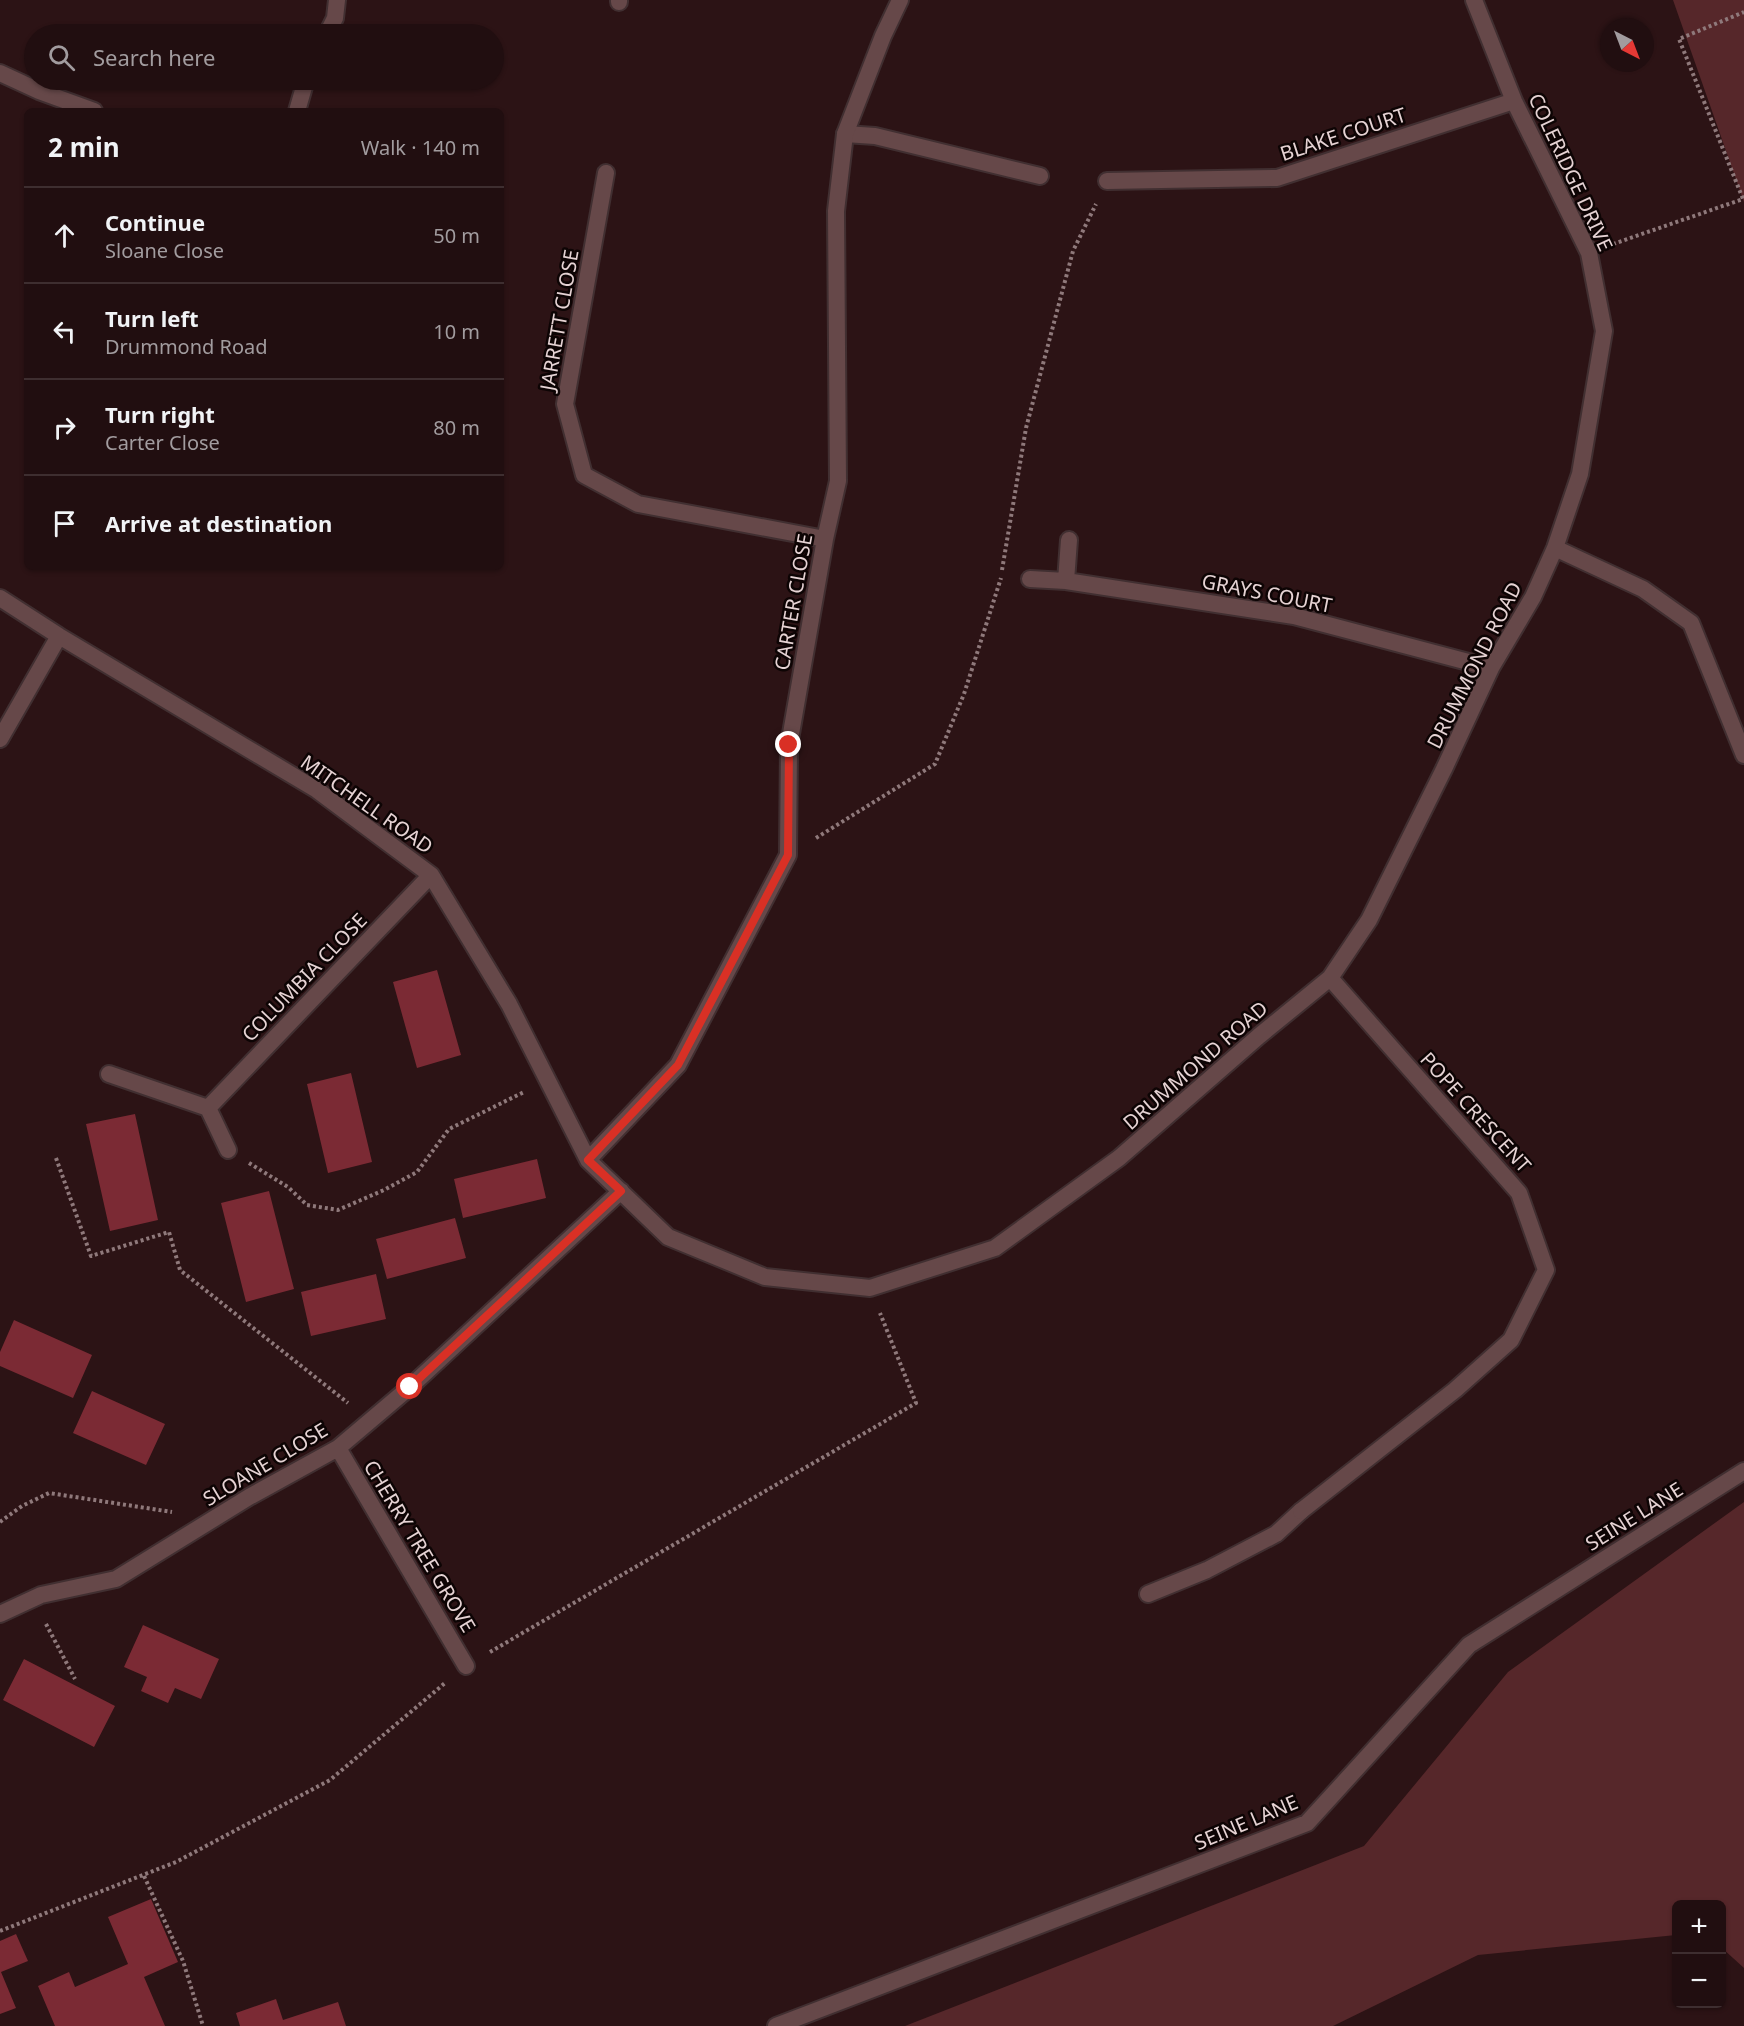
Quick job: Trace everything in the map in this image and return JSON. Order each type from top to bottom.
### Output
[{"type":"street","points":[[332,24],[337,0]]},
{"type":"street","name":"CARTER CLOSE","points":[[588,1160],[678,1065],[788,855],[789,745],[825,539],[838,481],[836,211],[845,134],[900,0]]},
{"type":"street","name":"COLERIDGE DRIVE","points":[[1474,0],[1514,101],[1589,253],[1604,331],[1580,474]]},
{"type":"street","points":[[0,73],[24,84]]},
{"type":"street","points":[[37,90],[86,108]]},
{"type":"street","points":[[298,108],[303,90]]},
{"type":"street","name":"BLAKE COURT","points":[[1107,181],[1277,178],[1514,101]]},
{"type":"street","points":[[845,134],[875,136],[1040,176]]},
{"type":"street","name":"JARRETT CLOSE","points":[[606,173],[565,404],[584,475],[638,504],[825,539]]},
{"type":"street","name":"DRUMMOND ROAD","points":[[588,1160],[668,1237],[765,1277],[870,1288],[994,1248],[1119,1158],[1259,1036],[1330,978],[1369,920],[1491,668],[1533,597],[1555,548],[1580,474]]},
{"type":"street","points":[[1066,581],[1069,540]]},
{"type":"street","points":[[1555,548],[1643,589],[1691,623],[1744,755]]},
{"type":"street","name":"GRAYS COURT","points":[[1030,579],[1066,581],[1294,616],[1491,668]]},
{"type":"street","name":"MITCHELL ROAD","points":[[0,598],[59,636],[317,790],[431,875],[509,1004],[588,1160]]},
{"type":"street","points":[[0,739],[59,636]]},
{"type":"street","name":"COLUMBIA CLOSE","points":[[208,1108],[431,875]]},
{"type":"street","name":"POPE CRESCENT","points":[[1148,1594],[1208,1570],[1268,1539],[1455,1390],[1511,1340],[1546,1270],[1519,1193],[1330,978]]},
{"type":"street","points":[[109,1074],[208,1108],[228,1150]]},
{"type":"street","name":"SLOANE CLOSE","points":[[0,1614],[41,1595],[116,1579],[249,1497],[338,1448],[410,1387],[621,1191]]},
{"type":"street","name":"CHERRY TREE GROVE","points":[[338,1448],[466,1666]]},
{"type":"street","name":"SEINE LANE","points":[[776,2026],[1307,1823],[1468,1645],[1744,1471]]},
{"type":"path","points":[[1589,253],[1743,200],[1679,39],[1744,12]]},
{"type":"path","points":[[788,855],[935,764],[964,694],[1001,577],[1026,428],[1073,251],[1107,181]]},
{"type":"path","points":[[1001,577],[1030,579]]},
{"type":"path","points":[[228,1150],[288,1187],[307,1205],[338,1209],[384,1190],[417,1172],[449,1129],[548,1080]]},
{"type":"path","points":[[56,1158],[91,1256],[169,1232],[180,1270],[369,1420]]},
{"type":"path","points":[[0,1931],[176,1862],[330,1780],[466,1666],[916,1403],[870,1288]]},
{"type":"path","points":[[0,1522],[22,1506],[49,1493],[215,1518]]},
{"type":"path","points":[[32,1599],[75,1679]]},
{"type":"path","points":[[144,1876],[183,1961],[203,2026]]},
{"type":"shaded area","points":[[1673,0],[1744,0],[1744,202]]},
{"type":"shaded area","points":[[1744,1502],[1744,1968],[1726,1952],[1726,1900],[1672,1900],[1672,1935],[1478,1955],[1333,2026],[905,2026],[1364,1846],[1508,1672]]},
{"type":"building","points":[[437,970],[461,1055],[417,1068],[393,982]]},
{"type":"building","points":[[351,1073],[372,1162],[328,1173],[307,1084]]},
{"type":"building","points":[[135,1114],[158,1220],[110,1231],[86,1124]]},
{"type":"building","points":[[537,1159],[546,1198],[463,1218],[454,1179]]},
{"type":"building","points":[[269,1191],[294,1289],[246,1302],[221,1203]]},
{"type":"building","points":[[455,1218],[466,1258],[387,1279],[376,1239]]},
{"type":"building","points":[[376,1274],[386,1319],[311,1336],[301,1292]]},
{"type":"building","points":[[14,1320],[92,1355],[73,1398],[0,1366],[0,1352]]},
{"type":"building","points":[[92,1391],[165,1424],[146,1465],[73,1433]]},
{"type":"building","points":[[143,1625],[219,1659],[201,1699],[175,1688],[168,1703],[141,1691],[147,1677],[124,1667]]},
{"type":"building","points":[[24,1659],[115,1706],[94,1747],[3,1700]]},
{"type":"building","points":[[151,1899],[178,1962],[144,1977],[165,2026],[55,2026],[38,1986],[69,1972],[75,1987],[128,1964],[108,1917]]},
{"type":"building","points":[[16,1934],[28,1961],[1,1972],[16,2008],[0,2014],[0,1941]]},
{"type":"building","points":[[276,1999],[283,2020],[338,2002],[346,2026],[240,2026],[236,2013]]},
{"type":"route","points":[[410,1387],[621,1191],[588,1160],[678,1065],[788,855],[789,745]]}]
